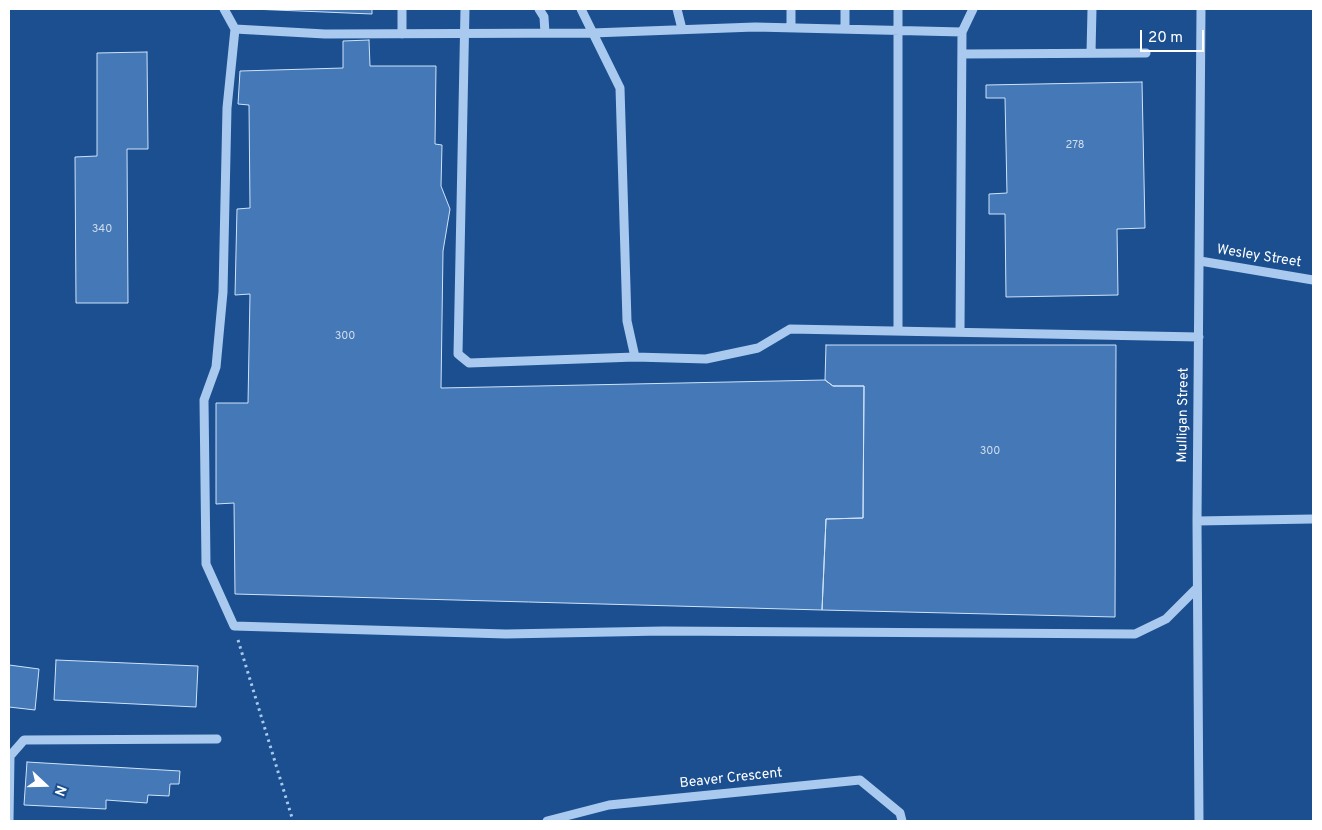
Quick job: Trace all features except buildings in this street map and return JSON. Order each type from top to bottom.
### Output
[{"type":"street","points":[[224,9],[235,29],[227,108],[222,301],[216,367],[204,400],[206,564],[234,626],[506,634],[663,631],[1135,634],[1166,619],[1197,588]]},
{"type":"street","points":[[402,9],[402,34]]},
{"type":"street","points":[[465,9],[458,354],[469,363],[635,357],[706,359],[758,348],[790,328],[1199,337]]},
{"type":"street","points":[[540,9],[544,17],[545,33]]},
{"type":"street","points":[[580,9],[620,88],[627,321],[635,357]]},
{"type":"street","points":[[677,9],[682,29]]},
{"type":"street","points":[[791,9],[791,28]]},
{"type":"street","points":[[844,29],[845,9]]},
{"type":"street","points":[[898,9],[898,330]]},
{"type":"street","points":[[960,331],[962,32],[973,9]]},
{"type":"street","points":[[1091,53],[1092,9]]},
{"type":"street","name":"Mulligan Street","points":[[1199,821],[1197,521],[1200,9]]},
{"type":"street","points":[[235,29],[325,34],[592,33],[682,29],[791,28],[962,32]]},
{"type":"street","points":[[962,54],[1146,53]]},
{"type":"street","name":"Wesley Street","points":[[1200,262],[1313,280]]},
{"type":"street","points":[[1197,521],[1313,519]]},
{"type":"street","points":[[9,821],[10,756],[24,740],[217,739]]},
{"type":"street","name":"Beaver Crescent","points":[[547,821],[609,805],[860,780],[900,813],[902,821]]},
{"type":"path","points":[[234,626],[294,821]]}]
